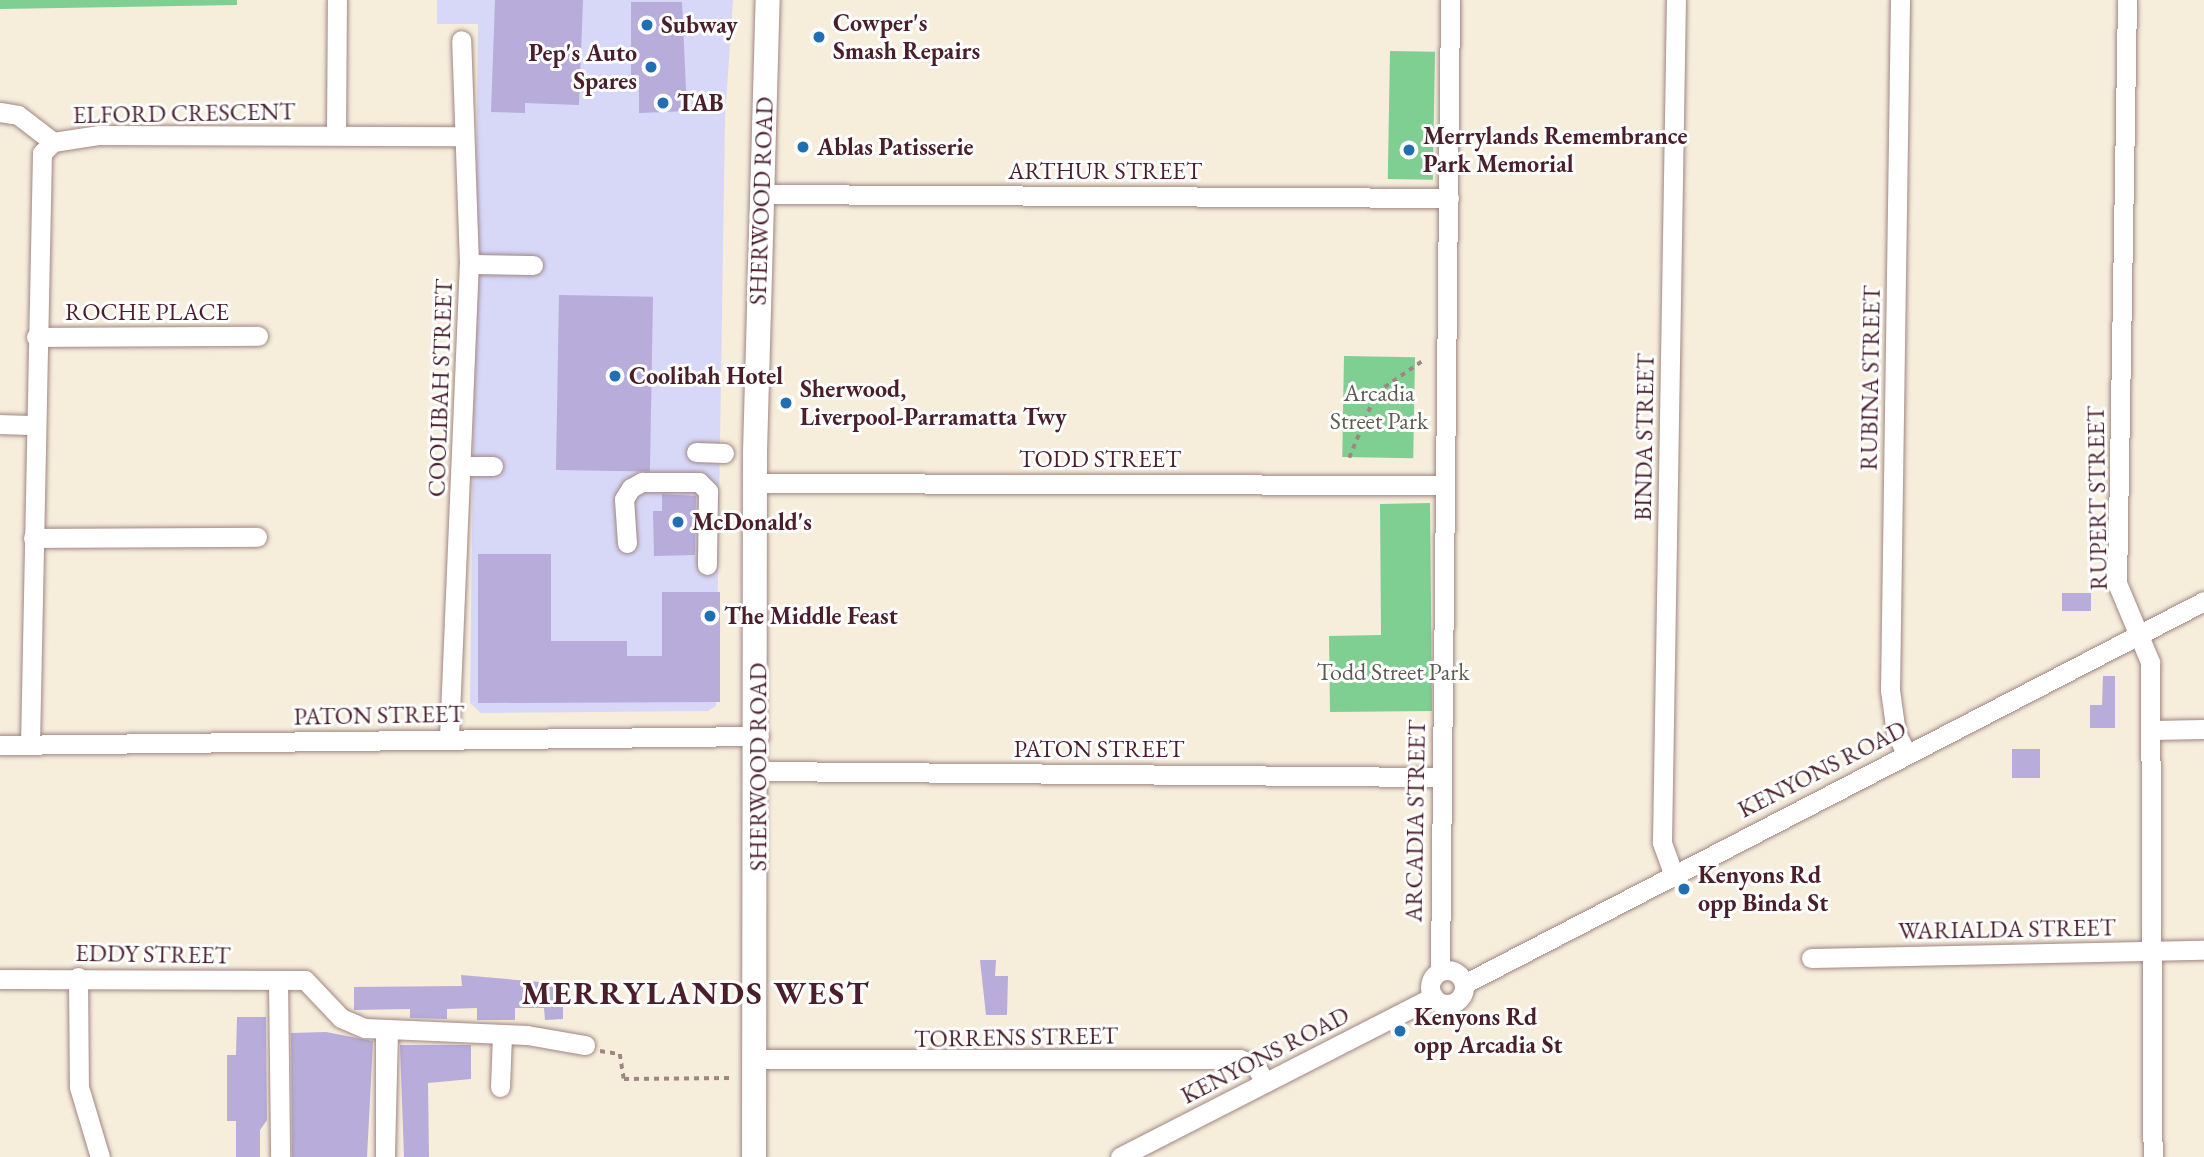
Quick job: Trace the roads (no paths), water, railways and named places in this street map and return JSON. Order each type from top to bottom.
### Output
[{"type":"main road","name":"SHERWOOD ROAD","points":[[754,1157],[759,772],[755,483],[760,194],[768,0]]},
{"type":"street","points":[[337,0],[337,135]]},
{"type":"street","name":"ARCADIA STREET","points":[[1440,971],[1439,776],[1450,0]]},
{"type":"street","name":"BINDA STREET","points":[[1673,873],[1662,842],[1676,0]]},
{"type":"street","name":"RUBINA STREET","points":[[1900,0],[1890,690],[1896,733],[1906,753]]},
{"type":"street","name":"RUPERT STREET","points":[[2127,0],[2117,583],[2150,662],[2153,1157]]},
{"type":"street","name":"COOLIBAH STREET","points":[[449,738],[469,264],[461,40]]},
{"type":"street","points":[[0,112],[18,115],[54,142]]},
{"type":"street","name":"ELFORD CRESCENT","points":[[30,745],[38,164],[54,142],[99,135],[463,136]]},
{"type":"street","name":"ARTHUR STREET","points":[[760,194],[1449,198]]},
{"type":"street","points":[[469,264],[533,265]]},
{"type":"street","name":"ROCHE PLACE","points":[[36,337],[258,335]]},
{"type":"street","points":[[0,424],[36,425]]},
{"type":"street","points":[[696,452],[724,453]]},
{"type":"street","points":[[462,466],[493,466]]},
{"type":"street","points":[[627,542],[624,499],[631,488],[699,482],[708,491],[707,565]]},
{"type":"street","name":"TODD STREET","points":[[755,483],[1445,485]]},
{"type":"street","points":[[33,538],[257,537]]},
{"type":"street","name":"KENYONS ROAD","points":[[1464,984],[1673,873],[2204,601]]},
{"type":"street","points":[[2152,730],[2204,729]]},
{"type":"street","name":"PATON STREET","points":[[0,745],[759,736]]},
{"type":"street","name":"PATON STREET","points":[[759,772],[1439,776]]},
{"type":"street","name":"WARIALDA STREET","points":[[1811,958],[2204,950]]},
{"type":"street","points":[[1440,971],[1455,972],[1464,984],[1454,1003],[1433,997],[1430,982],[1440,971]]},
{"type":"street","points":[[78,977],[79,1087],[100,1157]]},
{"type":"street","name":"EDDY STREET","points":[[0,979],[78,977],[305,980],[341,1018],[388,1031]]},
{"type":"street","points":[[278,981],[280,1156]]},
{"type":"street","name":"KENYONS ROAD","points":[[1120,1157],[1433,997]]},
{"type":"street","points":[[388,1031],[388,1156],[385,1156],[385,1031],[388,1031],[502,1035],[585,1045]]},
{"type":"street","points":[[500,1087],[502,1035]]},
{"type":"street","name":"TORRENS STREET","points":[[755,1059],[1240,1059],[1255,1065],[1265,1082]]},
{"type":"place","name":"Subway","points":[[647,25]]},
{"type":"place","name":"Cowper's Smash Repairs","points":[[819,37]]},
{"type":"place","name":"Pep's Auto Spares","points":[[651,67]]},
{"type":"place","name":"TAB","points":[[663,103]]},
{"type":"place","name":"Ablas Patisserie","points":[[803,147]]},
{"type":"place","name":"Merrylands Remembrance Park Memorial","points":[[1409,150]]},
{"type":"place","name":"Coolibah Hotel","points":[[615,376]]},
{"type":"place","name":"Sherwood, Liverpool-Parramatta Twy","points":[[786,403]]},
{"type":"place","name":"McDonald's","points":[[678,522]]},
{"type":"place","name":"The Middle Feast","points":[[710,616]]},
{"type":"place","name":"Kenyons Rd opp Binda St","points":[[1684,889]]},
{"type":"place","name":"Kenyons Rd opp Arcadia St","points":[[1400,1031]]},
{"type":"district","name":"MERRYLANDS WEST","points":[[696,993]]},
{"type":"park label","name":"Arcadia Street Park","points":[[1379,407]]},
{"type":"park label","name":"Todd Street Park","points":[[1393,672]]}]
